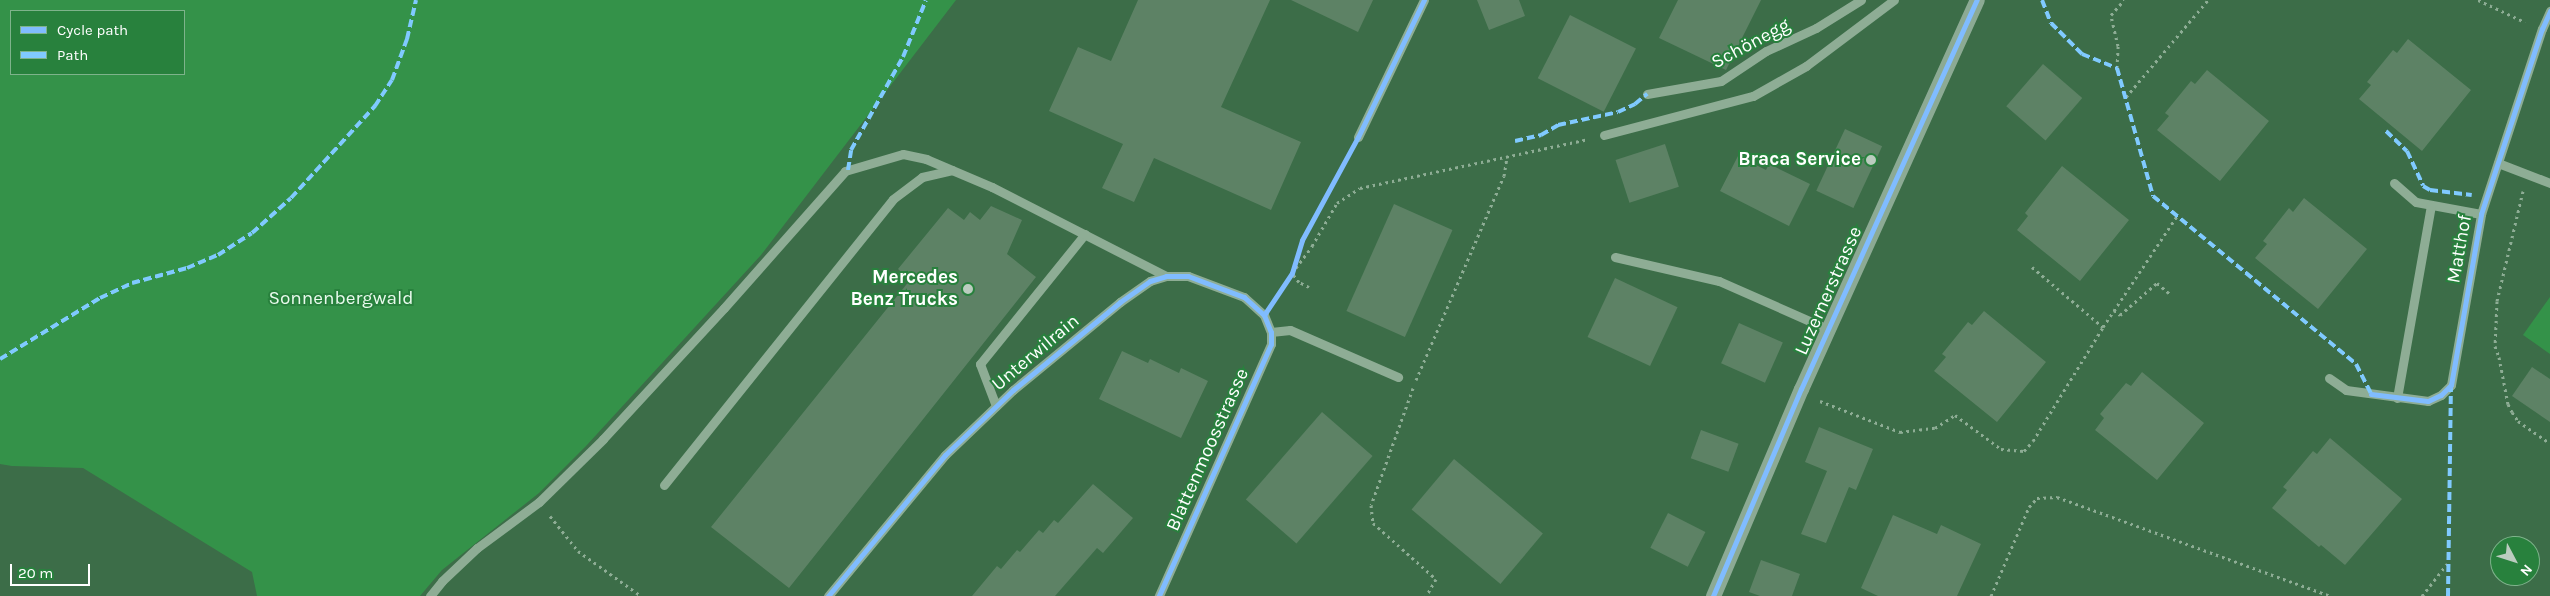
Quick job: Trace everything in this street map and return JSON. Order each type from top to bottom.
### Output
[{"type":"main road","name":"Luzernerstrasse","points":[[1713,596],[1828,329],[1977,0]]},
{"type":"street","points":[[1358,137],[1424,0]]},
{"type":"street","name":"Schönegg","points":[[1647,94],[1721,81],[1766,51],[1816,28],[1861,0]]},
{"type":"street","points":[[1604,135],[1753,96],[1806,66],[1894,0]]},
{"type":"street","name":"Matthof","points":[[2329,378],[2346,390],[2428,401],[2440,395],[2451,385],[2481,214],[2542,29],[2550,11]]},
{"type":"street","points":[[430,596],[442,581],[477,548],[539,502],[603,439],[724,308],[846,171],[903,154],[926,159],[992,187],[1166,276]]},
{"type":"street","points":[[2498,163],[2550,183]]},
{"type":"street","points":[[664,486],[893,199],[922,177],[953,170]]},
{"type":"street","points":[[2394,183],[2416,202],[2481,214]]},
{"type":"street","points":[[2397,398],[2431,205]]},
{"type":"street","points":[[996,406],[980,364],[1085,234]]},
{"type":"street","points":[[1615,257],[1719,281],[1828,329]]},
{"type":"street","name":"Unterwilrain","points":[[828,596],[945,455],[996,406],[1120,302],[1150,281],[1166,276],[1188,276],[1218,286],[1244,297],[1264,315],[1271,332]]},
{"type":"street","points":[[1271,332],[1290,330],[1398,377]]},
{"type":"street","name":"Blattenmoosstrasse","points":[[1160,596],[1265,359],[1271,344],[1271,332]]},
{"type":"path","points":[[2117,68],[2118,46],[2111,16],[2124,0]]},
{"type":"path","points":[[2126,97],[2208,0]]},
{"type":"path","points":[[2478,0],[2526,22]]},
{"type":"path","points":[[1309,287],[1299,282],[1292,273],[1312,246],[1337,203],[1360,188],[1604,135]]},
{"type":"path","points":[[1426,596],[1436,579],[1373,523],[1371,505],[1414,385],[1504,176],[1507,156]]},
{"type":"path","points":[[2527,173],[2497,301],[2495,346],[2500,356],[2508,404],[2512,412],[2518,421],[2550,444]]},
{"type":"path","points":[[1820,401],[1900,432],[1935,428],[1955,415],[2001,449],[2024,450],[2033,441],[2103,327],[2177,216]]},
{"type":"path","points":[[2032,267],[2103,327]]},
{"type":"path","points":[[2114,310],[2120,315],[2157,283],[2169,293]]},
{"type":"path","points":[[1991,596],[2030,507],[2037,498],[2057,497],[2330,596]]},
{"type":"path","points":[[539,502],[578,551],[641,596]]},
{"type":"path","points":[[2422,596],[2447,564]]},
{"type":"green space","name":"Sonnenbergwald","points":[[0,0],[956,0],[761,255],[586,446],[539,493],[442,570],[420,596],[257,596],[252,572],[83,468],[0,464]]},
{"type":"green space","points":[[2550,297],[2550,354],[2523,335]]},
{"type":"building","points":[[1138,0],[1270,0],[1221,107],[1301,142],[1271,210],[1154,158],[1134,202],[1102,188],[1123,144],[1049,111],[1078,47],[1111,61]]},
{"type":"building","points":[[1291,0],[1373,0],[1358,32]]},
{"type":"building","points":[[1477,0],[1519,0],[1525,16],[1489,30]]},
{"type":"building","points":[[1678,0],[1761,0],[1726,70],[1659,38]]},
{"type":"building","points":[[1570,15],[1636,49],[1604,112],[1538,78]]},
{"type":"building","points":[[2408,39],[2471,90],[2422,151],[2359,99],[2371,85],[2367,82],[2393,50],[2397,53]]},
{"type":"building","points":[[2043,64],[2082,98],[2046,140],[2006,106]]},
{"type":"building","points":[[2207,70],[2269,121],[2220,181],[2157,130],[2169,116],[2165,113],[2191,81],[2195,84]]},
{"type":"building","points":[[1845,129],[1882,146],[1853,208],[1816,191]]},
{"type":"building","points":[[1665,144],[1679,187],[1629,203],[1616,160]]},
{"type":"building","points":[[1738,156],[1766,170],[1769,164],[1810,184],[1789,226],[1720,191]]},
{"type":"building","points":[[2062,166],[2129,220],[2080,281],[2017,230],[2028,216],[2025,213]]},
{"type":"building","points":[[2304,198],[2367,249],[2318,309],[2255,258],[2267,244],[2263,241],[2289,208],[2293,212]]},
{"type":"building","points":[[1394,204],[1452,230],[1405,337],[1346,311]]},
{"type":"building","points":[[991,206],[1022,220],[1007,254],[1036,277],[789,588],[711,527],[910,280],[898,269],[948,208],[964,220],[970,212],[980,220]]},
{"type":"building","points":[[1615,278],[1678,307],[1650,366],[1588,337]]},
{"type":"building","points":[[1984,311],[2046,362],[1997,422],[1934,371],[1946,357],[1942,354],[1968,322],[1972,325]]},
{"type":"building","points":[[1739,323],[1783,343],[1765,383],[1721,363]]},
{"type":"building","points":[[1122,351],[1148,363],[1150,359],[1179,373],[1181,368],[1208,381],[1181,438],[1099,399]]},
{"type":"building","points":[[2532,367],[2550,379],[2550,422],[2512,396]]},
{"type":"building","points":[[2142,372],[2204,423],[2157,480],[2095,430],[2104,418],[2100,414],[2126,383],[2131,386]]},
{"type":"building","points":[[1322,412],[1373,456],[1296,544],[1246,500]]},
{"type":"building","points":[[1819,427],[1873,449],[1856,490],[1849,487],[1826,543],[1801,534],[1827,471],[1805,462]]},
{"type":"building","points":[[1701,430],[1739,444],[1728,472],[1691,458]]},
{"type":"building","points":[[2330,438],[2402,499],[2345,565],[2321,545],[2319,547],[2272,508],[2287,490],[2283,487],[2313,451],[2317,454]]},
{"type":"building","points":[[1454,459],[1543,534],[1500,584],[1412,510]]},
{"type":"building","points":[[1093,484],[1133,518],[1103,553],[1097,548],[1055,596],[972,596],[997,566],[1001,569],[1017,550],[1020,552],[1039,530],[1043,533],[1054,520],[1058,523]]},
{"type":"building","points":[[1668,513],[1705,532],[1688,567],[1650,548]]},
{"type":"building","points":[[1893,515],[1937,534],[1941,525],[1981,544],[1957,596],[1878,596],[1861,588]]},
{"type":"building","points":[[1761,560],[1800,574],[1792,596],[1760,596],[1749,592]]},
{"type":"marked path","points":[[0,359],[100,298],[132,283],[187,268],[218,255],[252,233],[291,198],[375,106],[392,80],[407,39],[416,0]]},
{"type":"marked path","points":[[848,170],[851,150],[903,57],[926,0]]},
{"type":"marked path","points":[[2042,0],[2051,23],[2082,54],[2117,68],[2153,196],[2356,364],[2371,394]]},
{"type":"marked path","points":[[1515,141],[1541,135],[1558,125],[1618,112],[1635,104],[1647,94]]},
{"type":"marked path","points":[[2386,131],[2407,151],[2423,186],[2430,190],[2472,195]]},
{"type":"marked path","points":[[2448,596],[2451,385]]},
{"type":"cycle path","points":[[1264,315],[1292,273],[1302,240],[1358,137],[1424,0]]},
{"type":"cycle path","points":[[1713,596],[1801,389],[1977,0]]},
{"type":"cycle path","points":[[2371,394],[2428,401],[2441,395],[2451,385],[2481,214],[2542,29],[2550,11]]},
{"type":"cycle path","points":[[828,596],[945,455],[1013,390],[1120,302],[1150,281],[1166,276],[1188,276],[1244,297],[1264,315],[1271,332],[1271,344],[1159,596]]},
{"type":"place","name":"Braca Service","points":[[1871,160]]},
{"type":"place","name":"Mercedes Benz Trucks","points":[[968,289]]}]
